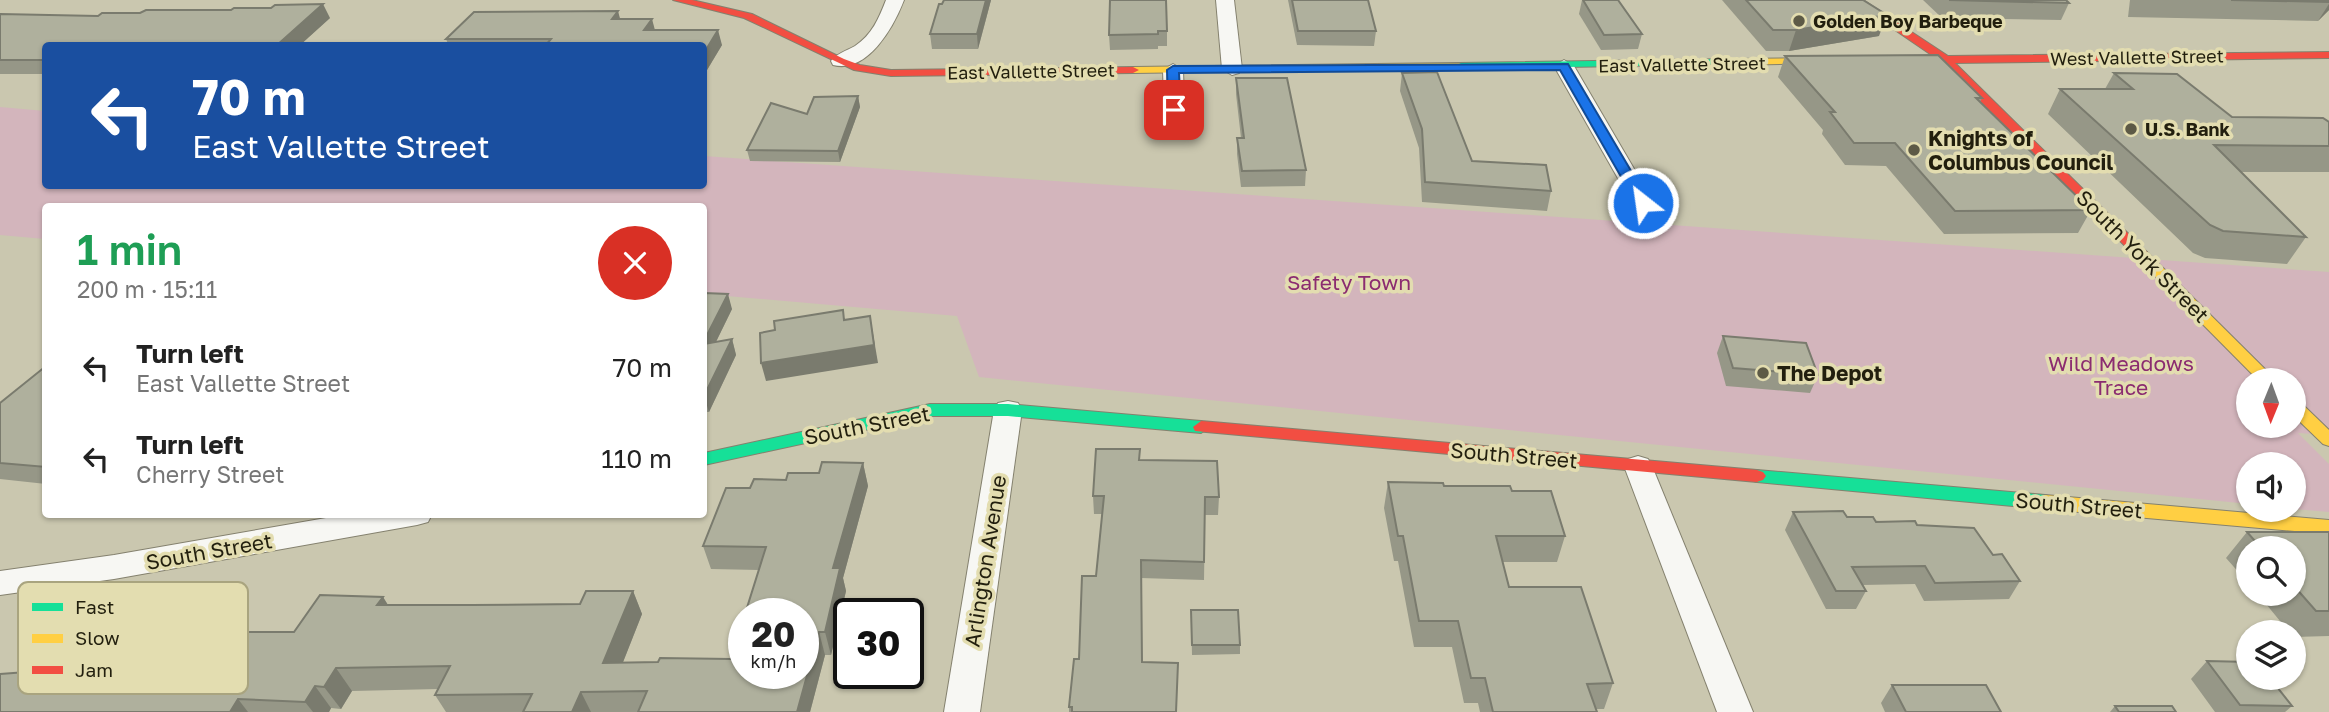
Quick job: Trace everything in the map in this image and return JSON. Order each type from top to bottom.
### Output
[{"type":"street","name":"East Vallette Street","points":[[678,0],[748,16],[840,61],[858,68],[891,73],[1849,61]]},
{"type":"street","points":[[840,61],[874,43],[883,30],[895,0]]},
{"type":"street","points":[[1225,0],[1232,69]]},
{"type":"street","name":"South York Street","points":[[1856,0],[1945,59],[2256,368]]},
{"type":"street","name":"West Vallette Street","points":[[1945,59],[2329,55]]},
{"type":"street","points":[[1876,60],[1945,59]]},
{"type":"street","points":[[1564,66],[1643,203]]},
{"type":"street","points":[[1173,70],[1175,130]]},
{"type":"street","name":"South Street","points":[[707,458],[930,410],[1008,410],[2329,527]]},
{"type":"street","name":"Arlington Avenue","points":[[962,712],[1008,410]]},
{"type":"street","points":[[2306,418],[2329,440]]},
{"type":"street","points":[[1639,466],[1735,712]]},
{"type":"street","name":"South Street","points":[[0,583],[114,568],[395,518]]},
{"type":"green space","name":"Wild Meadows Trace","points":[[0,107],[42,111],[42,189],[707,189],[707,156],[2329,272],[2329,435],[2306,434],[2306,368],[2236,368],[2236,438],[2303,438],[2329,464],[2329,512],[2306,510],[2306,452],[2236,452],[2236,503],[979,377],[957,316],[707,294],[707,203],[42,203],[42,239],[0,235]]},
{"type":"building","points":[[944,0],[986,0],[977,34],[930,34],[939,4]]},
{"type":"building","points":[[1110,0],[1166,0],[1167,31],[1158,31],[1158,34],[1109,35]]},
{"type":"building","points":[[1292,0],[1368,0],[1376,31],[1298,31]]},
{"type":"building","points":[[1583,0],[1618,0],[1642,34],[1604,35]]},
{"type":"building","points":[[1746,0],[1863,0],[1887,15],[1796,30],[1773,30]]},
{"type":"building","points":[[1949,0],[2066,0],[2069,3]]},
{"type":"building","points":[[2231,0],[2329,0],[2329,2]]},
{"type":"building","points":[[323,4],[280,42],[42,42],[42,60],[0,60],[0,14],[98,16],[102,13],[140,13],[146,10],[231,10],[271,8],[275,5]]},
{"type":"building","points":[[618,11],[612,19],[652,19],[644,30],[718,30],[707,48],[707,42],[446,39],[474,12]]},
{"type":"building","points":[[1938,55],[1982,98],[1976,98],[2091,210],[1955,211],[1895,143],[1854,143],[1830,112],[1835,112],[1785,56]]},
{"type":"building","points":[[1437,72],[1472,161],[1546,165],[1551,191],[1425,182],[1422,129],[1402,73]]},
{"type":"building","points":[[2114,73],[2177,74],[2232,117],[2323,118],[2329,122],[2329,146],[2214,145],[2306,237],[2223,231],[2210,225],[2060,89],[2133,89]]},
{"type":"building","points":[[1236,78],[1287,78],[1306,170],[1242,171],[1237,138],[1244,138]]},
{"type":"building","points":[[858,96],[838,151],[747,150],[771,103],[807,114],[814,97]]},
{"type":"building","points":[[707,293],[728,294],[707,335]]},
{"type":"building","points":[[843,310],[844,320],[870,316],[874,345],[761,363],[760,333],[775,330],[774,321]]},
{"type":"building","points":[[1723,336],[1806,343],[1818,375],[1733,368]]},
{"type":"building","points":[[732,339],[707,390],[707,343]]},
{"type":"building","points":[[42,369],[42,467],[0,463],[0,403]]},
{"type":"building","points":[[1096,449],[1140,449],[1139,460],[1217,461],[1219,497],[1205,497],[1204,562],[1141,560],[1142,662],[1178,663],[1176,712],[1072,712],[1072,707],[1069,707],[1074,659],[1079,659],[1082,576],[1096,576],[1104,496],[1093,496]]},
{"type":"building","points":[[822,462],[863,463],[833,568],[840,568],[825,632],[819,632],[819,598],[750,598],[766,547],[703,546],[726,488],[750,488],[754,479],[786,480],[788,473],[819,473]]},
{"type":"building","points":[[1388,482],[1443,483],[1444,486],[1510,486],[1512,491],[1551,491],[1565,536],[1496,536],[1509,587],[1581,587],[1613,683],[1587,684],[1597,712],[1493,712],[1485,678],[1471,678],[1458,621],[1419,621],[1403,536],[1398,536]]},
{"type":"building","points":[[1843,511],[1847,517],[1873,517],[1876,522],[1915,521],[1917,525],[1974,528],[1993,555],[2002,554],[2020,581],[1935,583],[1925,566],[1852,567],[1866,591],[1836,591],[1793,512]]},
{"type":"building","points":[[2247,532],[2329,532],[2329,611],[2316,611],[2306,600],[2306,536],[2250,536]]},
{"type":"building","points":[[586,591],[633,591],[603,663],[658,662],[660,658],[728,659],[728,689],[803,689],[797,712],[638,712],[647,691],[581,692],[572,712],[523,712],[532,694],[435,695],[450,666],[336,668],[324,687],[315,686],[305,702],[238,699],[230,712],[0,712],[0,674],[18,673],[18,694],[248,694],[248,632],[294,632],[320,595],[383,597],[377,605],[580,604]]},
{"type":"building","points":[[1191,610],[1238,610],[1240,645],[1192,645]]},
{"type":"building","points":[[2207,661],[2236,662],[2236,690],[2279,690],[2292,706],[2240,705]]},
{"type":"building","points":[[1892,685],[1986,685],[2001,712],[1906,712]]},
{"type":"building","points":[[2115,706],[2172,706],[2176,712],[2119,712]]},
{"type":"traffic: fast","points":[[1459,66],[1732,62]]},
{"type":"traffic: fast","points":[[707,458],[930,410],[1008,410],[1201,427]]},
{"type":"traffic: fast","points":[[1757,476],[2045,502]]},
{"type":"traffic: slow","points":[[1732,62],[1833,61]]},
{"type":"traffic: slow","points":[[1133,70],[1459,66]]},
{"type":"traffic: slow","points":[[2145,258],[2256,368]]},
{"type":"traffic: slow","points":[[2306,418],[2329,440]]},
{"type":"traffic: slow","points":[[2045,502],[2329,527]]},
{"type":"traffic: jam","points":[[678,0],[748,16],[858,68],[891,73],[1133,70]]},
{"type":"traffic: jam","points":[[1856,0],[1945,59],[2145,258]]},
{"type":"traffic: jam","points":[[1890,60],[2329,55]]},
{"type":"traffic: jam","points":[[1201,427],[1757,476]]},
{"type":"place","name":"Golden Boy Barbeque","points":[[1799,21]]},
{"type":"place","name":"U.S. Bank","points":[[2131,129]]},
{"type":"place","name":"Knights of Columbus Council","points":[[1914,150]]},
{"type":"place","name":"The Depot","points":[[1763,373]]},
{"type":"route","points":[[1174,110],[1173,70],[1564,66],[1643,203]]},
{"type":"park label","name":"Safety Town","points":[[1349,282]]}]
